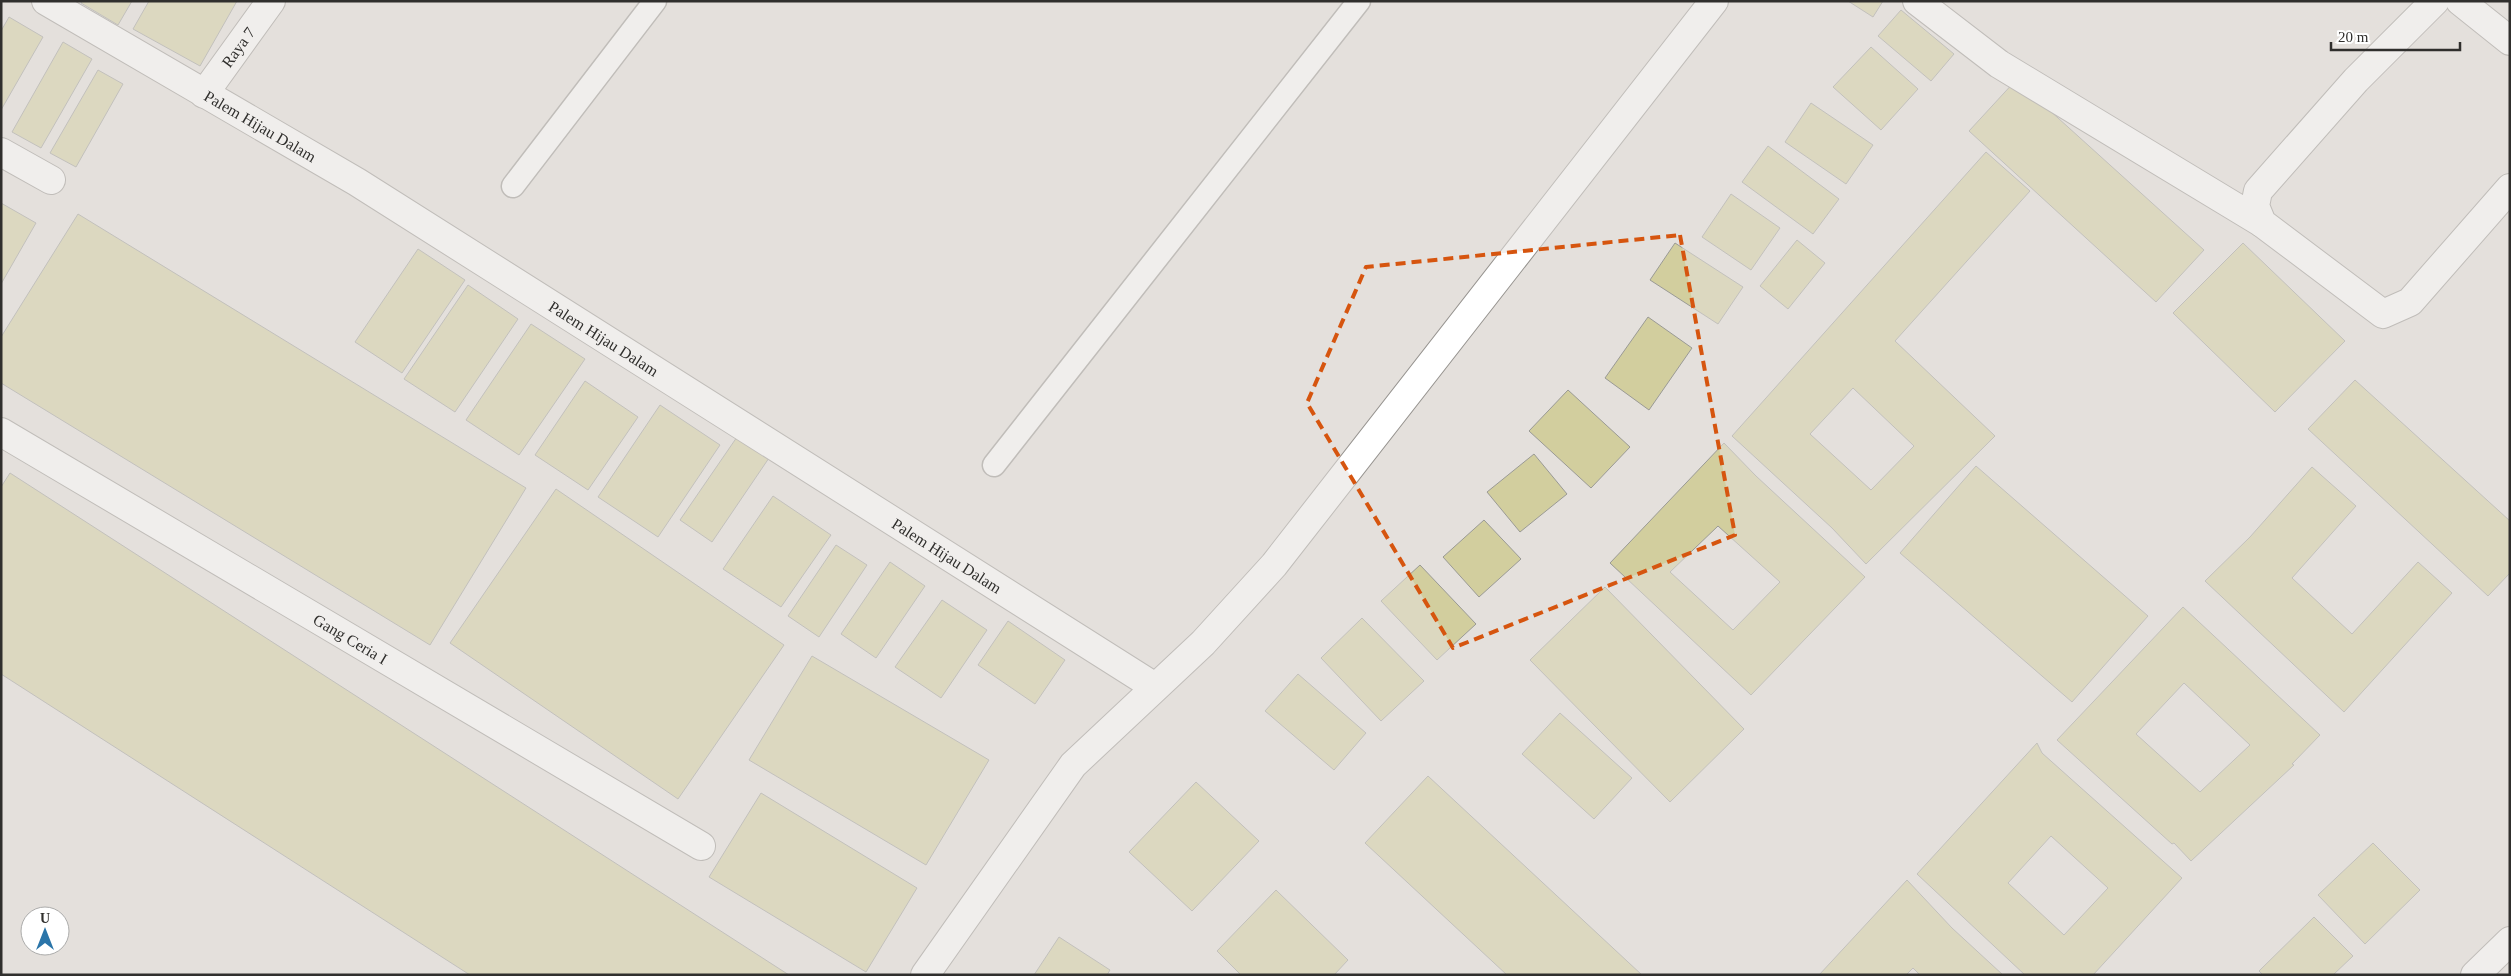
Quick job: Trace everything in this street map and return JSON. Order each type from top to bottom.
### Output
[{"type":"street","name":"Palem Hijau Dalam","points":[[46,1],[357,182],[1155,687]]},
{"type":"street","name":"Raya 7","points":[[204,94],[271,1]]},
{"type":"street","points":[[925,975],[1073,765],[1203,643],[1274,565],[1714,1]]},
{"type":"street","points":[[1916,1],[1998,64],[2262,223],[2383,314],[2410,302],[2510,188]]},
{"type":"street","points":[[2262,223],[2255,206],[2258,191],[2356,80],[2435,1]]},
{"type":"street","points":[[2460,1],[2510,41]]},
{"type":"street","points":[[1,152],[51,180]]},
{"type":"street","name":"Gang Ceria I","points":[[1,432],[700,846]]},
{"type":"street","points":[[2480,973],[2510,941]]},
{"type":"lane","points":[[513,186],[655,1]]},
{"type":"lane","points":[[994,465],[1359,1]]},
{"type":"highlighted area","points":[[1680,235],[1735,535],[1453,648],[1307,403],[1366,267]]},
{"type":"building","points":[[82,1],[132,1],[118,25],[81,3]]},
{"type":"building","points":[[149,1],[237,1],[200,66],[133,29]]},
{"type":"building","points":[[1848,1],[1883,1],[1873,17]]},
{"type":"building","points":[[1901,10],[1954,54],[1931,81],[1878,36]]},
{"type":"building","points":[[9,17],[43,37],[1,110],[1,31]]},
{"type":"building","points":[[63,42],[92,59],[41,148],[12,132]]},
{"type":"building","points":[[1871,47],[1918,89],[1881,130],[1833,87]]},
{"type":"building","points":[[98,70],[123,84],[76,167],[50,153]]},
{"type":"building","points":[[2016,80],[2204,250],[2156,302],[1969,131]]},
{"type":"building","points":[[1811,103],[1873,145],[1846,184],[1785,142]]},
{"type":"building","points":[[1768,146],[1839,199],[1813,234],[1742,182]]},
{"type":"building","points":[[1986,152],[2030,191],[1895,341],[1995,436],[1866,564],[1832,528],[1732,436]],"holes":[[[1853,388],[1914,446],[1871,490],[1810,434]]]},
{"type":"building","points":[[1731,194],[1780,228],[1751,270],[1702,237]]},
{"type":"building","points":[[1,203],[36,223],[1,284]]},
{"type":"building","points":[[78,214],[526,488],[430,645],[1,383],[1,337]]},
{"type":"building","points":[[1797,240],[1825,263],[1788,309],[1760,286]]},
{"type":"building","points":[[1675,243],[1743,287],[1718,324],[1650,280]]},
{"type":"building","points":[[2243,243],[2345,341],[2275,412],[2173,313]]},
{"type":"building","points":[[418,249],[465,280],[402,373],[355,342]]},
{"type":"building","points":[[468,285],[518,319],[455,412],[404,379]]},
{"type":"building","points":[[1648,317],[1692,348],[1649,410],[1605,378]]},
{"type":"building","points":[[531,324],[585,359],[519,455],[466,420]]},
{"type":"building","points":[[2355,380],[2510,521],[2510,573],[2488,596],[2308,429]]},
{"type":"building","points":[[585,381],[638,417],[588,490],[535,455]]},
{"type":"building","points":[[1568,390],[1630,447],[1591,488],[1529,431]]},
{"type":"building","points":[[660,405],[720,445],[658,537],[598,497]]},
{"type":"building","points":[[737,437],[769,458],[712,542],[680,520]]},
{"type":"building","points":[[1724,443],[1756,476],[1865,577],[1751,695],[1610,563]],"holes":[[[1718,526],[1780,582],[1733,630],[1670,572]]]},
{"type":"building","points":[[1534,454],[1567,494],[1520,532],[1487,492]]},
{"type":"building","points":[[1976,466],[2148,616],[2072,702],[1900,553]]},
{"type":"building","points":[[2312,467],[2356,506],[2292,578],[2352,634],[2418,562],[2452,593],[2344,712],[2205,581],[2250,537]]},
{"type":"building","points":[[10,473],[789,975],[470,975],[1,674],[1,487]]},
{"type":"building","points":[[556,489],[784,645],[678,799],[450,643]]},
{"type":"building","points":[[773,496],[831,535],[781,607],[723,569]]},
{"type":"building","points":[[1484,520],[1521,559],[1479,597],[1443,557]]},
{"type":"building","points":[[836,545],[867,565],[819,637],[788,616]]},
{"type":"building","points":[[890,562],[925,586],[876,658],[841,634]]},
{"type":"building","points":[[1420,565],[1476,624],[1437,660],[1381,601]]},
{"type":"building","points":[[1605,587],[1744,729],[1670,802],[1530,660]]},
{"type":"building","points":[[942,600],[987,630],[941,698],[895,667]]},
{"type":"building","points":[[2183,607],[2320,735],[2292,764],[2294,765],[2191,861],[2174,843],[2172,844],[2057,740]],"holes":[[[2184,683],[2250,745],[2200,792],[2136,734]]]},
{"type":"building","points":[[1362,618],[1424,681],[1381,721],[1321,658]]},
{"type":"building","points":[[1008,621],[1065,660],[1035,704],[978,665]]},
{"type":"building","points":[[812,656],[989,760],[926,865],[749,760]]},
{"type":"building","points":[[1298,674],[1366,733],[1334,770],[1265,711]]},
{"type":"building","points":[[1560,713],[1632,778],[1594,819],[1522,754]]},
{"type":"building","points":[[2037,743],[2042,753],[2182,878],[2093,975],[2025,975],[1917,874]],"holes":[[[2051,836],[2108,888],[2064,935],[2008,883]]]},
{"type":"building","points":[[1428,776],[1642,975],[1507,975],[1365,843]]},
{"type":"building","points":[[1196,782],[1259,841],[1192,911],[1129,852]]},
{"type":"building","points":[[761,793],[917,888],[866,972],[709,877]]},
{"type":"building","points":[[2373,843],[2420,890],[2365,944],[2318,895]]},
{"type":"building","points":[[1907,880],[1952,928],[2003,975],[1920,975],[1913,968],[1906,975],[1819,975]]},
{"type":"building","points":[[1276,890],[1348,960],[1334,975],[1241,975],[1217,951]]},
{"type":"building","points":[[2314,917],[2353,956],[2333,975],[2263,975],[2259,971]]},
{"type":"building","points":[[1059,937],[1110,970],[1107,975],[1034,975]]}]
